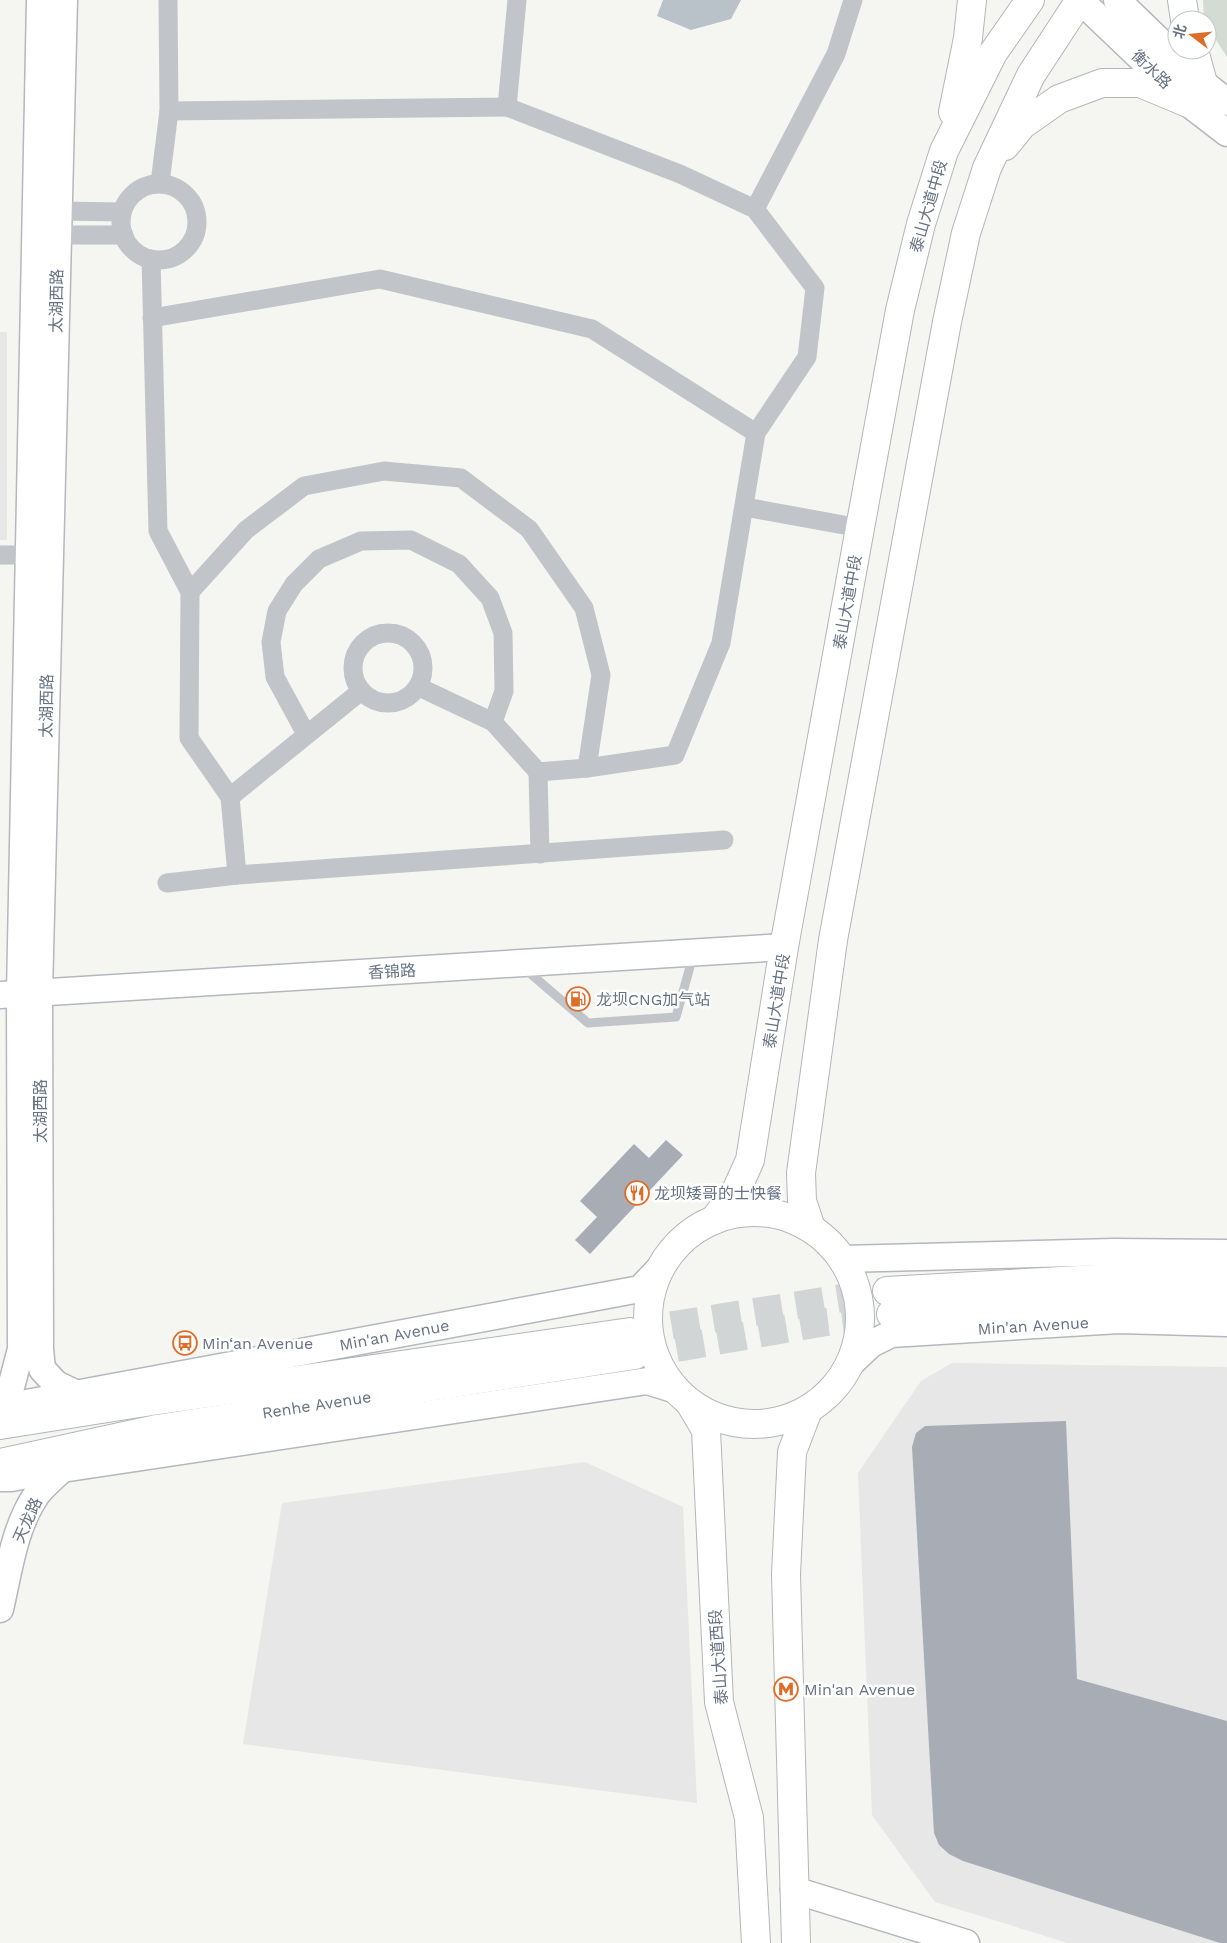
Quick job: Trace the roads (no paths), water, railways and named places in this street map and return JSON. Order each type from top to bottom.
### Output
[{"type":"main road","name":"太湖西路","points":[[0,1408],[10,1391],[21,1349],[20,994],[40,0]]},
{"type":"main road","name":"太湖西路","points":[[64,0],[58,223],[20,994],[42,1369],[56,1384],[77,1394]]},
{"type":"main road","points":[[944,151],[968,38],[972,0]]},
{"type":"main road","name":"泰山大道中段","points":[[714,1220],[736,1191],[750,1160],[784,947],[860,528],[900,310],[921,224],[944,151],[993,53],[1030,0]]},
{"type":"main road","points":[[811,1228],[802,1201],[801,1173],[833,940],[947,322],[966,233],[987,168],[1031,75],[1080,0]]},
{"type":"main road","name":"衡水路","points":[[1080,0],[1195,93],[1227,102]]},
{"type":"main road","name":"衡水路","points":[[1117,0],[1227,133]]},
{"type":"main road","points":[[987,168],[1022,126],[1060,99],[1102,83],[1140,83],[1195,93],[1194,60]]},
{"type":"main road","name":"香锦路","points":[[20,994],[784,947]]},
{"type":"main road","points":[[0,1478],[11,1478],[647,1381],[682,1396],[709,1414],[743,1424],[779,1421],[808,1410],[832,1390],[850,1364],[857,1343],[860,1322],[859,1300],[855,1285],[842,1259],[828,1241],[811,1228],[791,1218],[770,1212],[749,1211],[714,1220]]},
{"type":"main road","name":"泰山大道西段","points":[[714,1220],[683,1238],[661,1267],[650,1301],[648,1324],[652,1347],[661,1368],[706,1430],[719,1702],[749,1818],[756,1943]]},
{"type":"main road","points":[[842,1259],[1114,1252],[1227,1253]]},
{"type":"main road","name":"Min'an Avenue","points":[[0,1408],[640,1289],[661,1267]]},
{"type":"main road","name":"Min'an Avenue","points":[[1227,1278],[1115,1278],[889,1302],[1114,1299],[1227,1300]]},
{"type":"main road","name":"Min'an Avenue","points":[[850,1364],[871,1344],[891,1334],[1119,1320],[1227,1323]]},
{"type":"main road","name":"Renhe Avenue","points":[[0,1425],[152,1401],[632,1344],[157,1429],[0,1463]]},
{"type":"main road","points":[[796,1943],[786,1574],[792,1452],[808,1410]]},
{"type":"main road","name":"天龙路","points":[[0,1609],[13,1550],[24,1519],[38,1494],[62,1469]]},
{"type":"main road","points":[[794,1890],[966,1943]]},
{"type":"street","points":[[160,183],[169,111],[168,0]]},
{"type":"street","points":[[507,107],[517,0]]},
{"type":"street","points":[[755,209],[836,54],[853,0]]},
{"type":"street","points":[[169,111],[507,107],[680,174],[755,209],[816,288],[807,357],[756,433],[721,642],[675,755],[587,768],[538,772]]},
{"type":"street","points":[[160,183],[173,186],[184,192],[192,202],[197,214],[194,239],[181,253],[164,260],[151,259],[140,255],[130,246],[121,224],[122,212],[128,200],[136,191],[148,185],[160,183]]},
{"type":"street","points":[[58,223],[122,212]]},
{"type":"street","points":[[58,223],[124,235]]},
{"type":"street","points":[[151,259],[158,531],[190,592],[189,738],[230,798],[237,875]]},
{"type":"street","points":[[152,318],[380,280],[592,329],[756,433]]},
{"type":"street","points":[[190,592],[246,530],[304,486],[384,471],[461,478],[529,529],[584,608],[601,675],[587,768]]},
{"type":"street","points":[[745,507],[860,528]]},
{"type":"street","points":[[306,734],[275,677],[271,642],[277,612],[294,584],[319,559],[361,541],[410,540],[459,564],[490,598],[503,633],[504,691],[493,722]]},
{"type":"street","points":[[0,554],[28,555]]},
{"type":"street","points":[[396,633],[415,644],[421,654],[424,665],[419,687],[402,702],[391,704],[374,701],[361,691],[355,682],[352,671],[356,655],[365,641],[374,635],[396,633]]},
{"type":"street","points":[[419,687],[493,722],[538,772],[540,854]]},
{"type":"street","points":[[230,798],[361,691]]},
{"type":"street","points":[[166,883],[237,875],[724,840]]},
{"type":"lane","points":[[519,964],[588,1023],[676,1017],[694,953]]},
{"type":"tunnel","points":[[630,1332],[887,1291]]},
{"type":"tunnel","points":[[635,1355],[826,1322],[891,1314]]},
{"type":"place","name":"龙坝CNG加气站","points":[[578,999]]},
{"type":"place","name":"龙坝矮哥的士快餐","points":[[637,1193]]},
{"type":"place","name":"Min‘an Avenue","points":[[185,1343]]},
{"type":"place","name":"Min'an Avenue","points":[[786,1689]]}]
